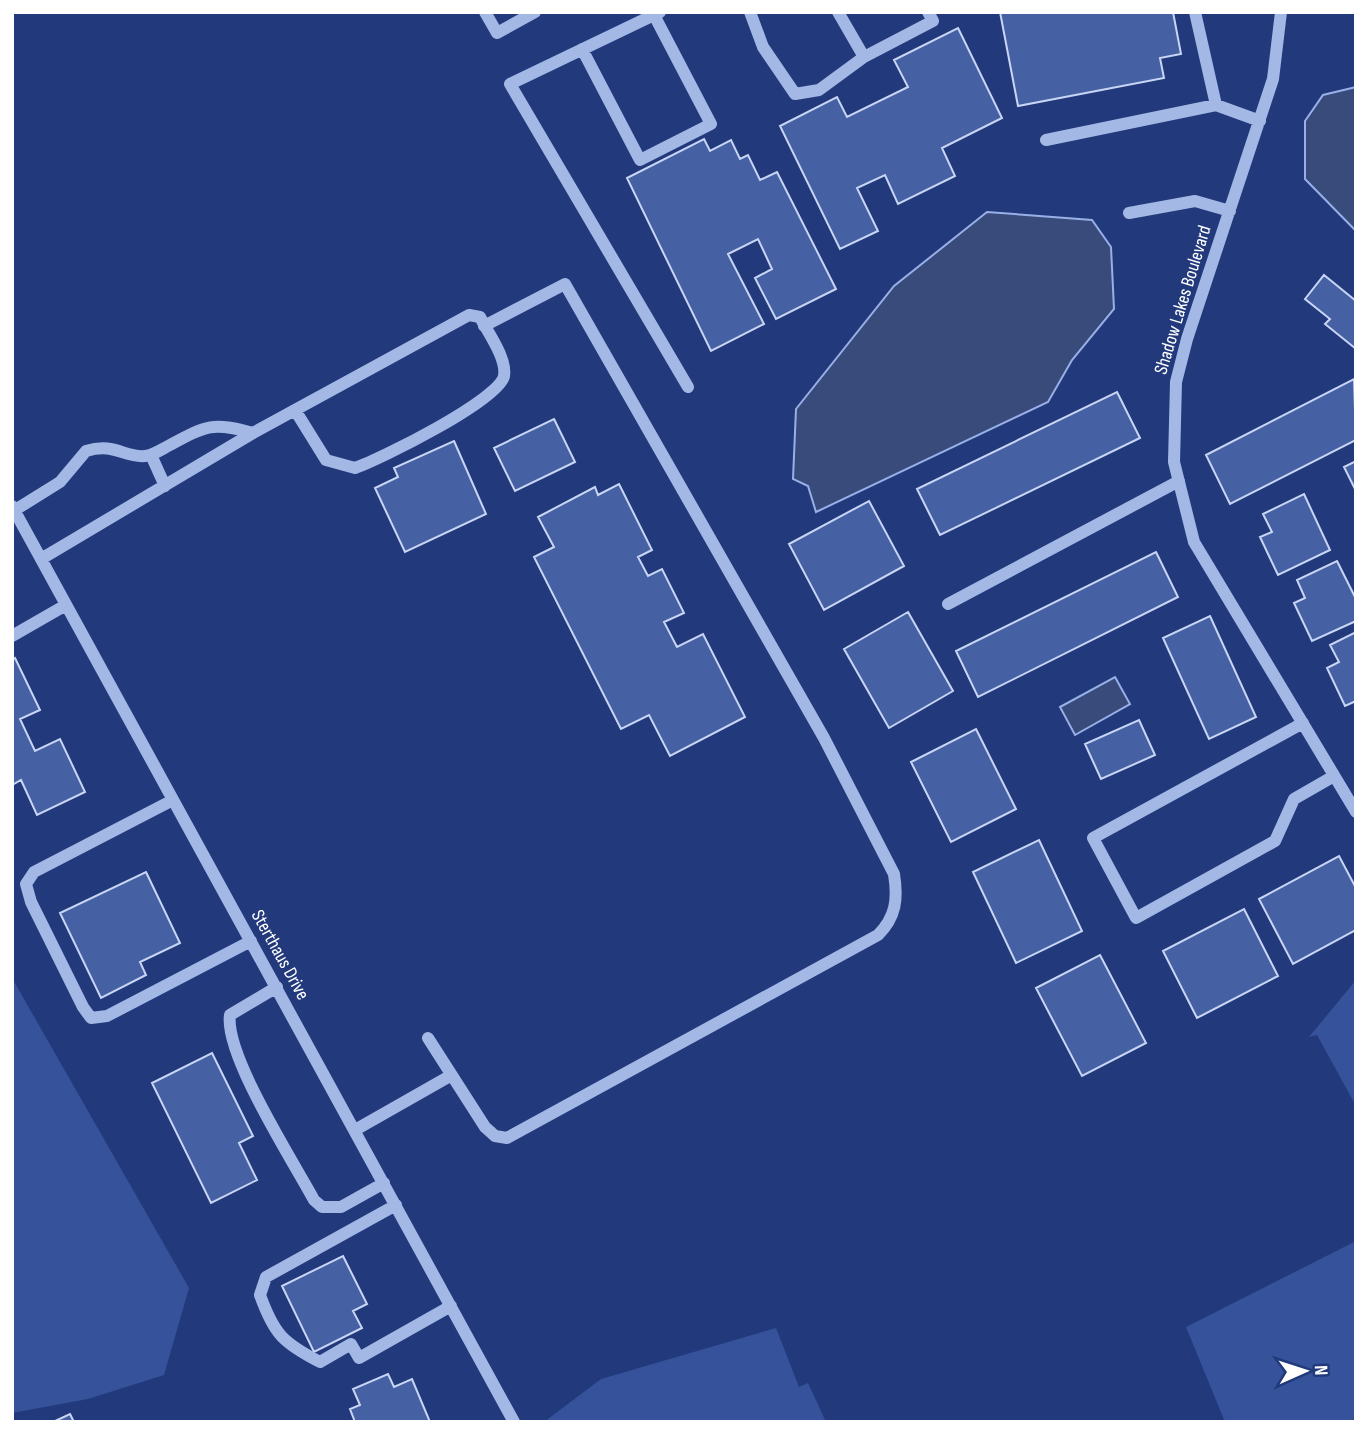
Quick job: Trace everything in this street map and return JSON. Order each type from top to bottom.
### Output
[{"type":"street","points":[[485,12],[497,33],[535,12]]},
{"type":"street","points":[[750,12],[763,47],[794,94],[819,90],[864,57],[933,21],[928,12]]},
{"type":"street","points":[[838,12],[864,57]]},
{"type":"street","points":[[1195,12],[1216,105]]},
{"type":"street","name":"Shadow Lakes Boulevard","points":[[1281,12],[1273,79],[1176,382],[1174,462],[1194,542],[1356,812]]},
{"type":"street","points":[[582,49],[640,160],[710,124],[657,14],[582,49],[510,84],[688,387]]},
{"type":"street","points":[[1046,140],[1216,105],[1260,121]]},
{"type":"street","points":[[1129,213],[1195,201],[1230,211]]},
{"type":"street","points":[[428,1038],[485,1127],[495,1136],[507,1138],[878,935],[889,924],[897,891],[894,874],[824,738],[565,284],[484,326]]},
{"type":"street","points":[[41,559],[253,433],[468,315],[480,317],[505,367],[501,385],[478,404],[355,468],[326,460],[295,410]]},
{"type":"street","points":[[13,508],[60,482],[86,452],[113,448],[141,457],[151,455],[197,430],[222,425],[253,433]]},
{"type":"street","points":[[151,455],[165,486]]},
{"type":"street","points":[[948,604],[1179,481]]},
{"type":"street","name":"Sterthaus Drive","points":[[13,508],[514,1422]]},
{"type":"street","points":[[12,636],[66,605]]},
{"type":"street","points":[[1303,723],[1093,838],[1136,918],[1275,841],[1294,799],[1334,776]]},
{"type":"street","points":[[173,800],[34,872],[26,884],[31,902],[82,1007],[91,1018],[107,1016],[251,941]]},
{"type":"street","points":[[276,988],[230,1015],[228,1029],[243,1068],[310,1192],[322,1207],[330,1209],[341,1207],[384,1184]]},
{"type":"street","points":[[355,1130],[450,1076]]},
{"type":"street","points":[[396,1205],[266,1277],[260,1295],[272,1329],[320,1362],[351,1344],[359,1358],[451,1306]]},
{"type":"shaded area","points":[[1356,87],[1356,231],[1305,179],[1305,121],[1323,95]]},
{"type":"shaded area","points":[[987,212],[1092,220],[1111,247],[1114,309],[1072,360],[1048,402],[816,512],[808,486],[793,479],[796,409],[894,286]]},
{"type":"shaded area","points":[[1115,677],[1130,704],[1075,735],[1060,707]]},
{"type":"shaded area","points":[[12,978],[189,1288],[164,1375],[88,1399],[12,1413]]},
{"type":"shaded area","points":[[1356,980],[1356,1106],[1317,1035],[1309,1037]]},
{"type":"shaded area","points":[[1356,1241],[1356,1422],[1225,1422],[1186,1327]]},
{"type":"shaded area","points":[[776,1328],[799,1387],[808,1383],[826,1422],[544,1422],[601,1379]]},
{"type":"building","points":[[1000,12],[1173,12],[1181,54],[1160,58],[1164,78],[1018,106]]},
{"type":"building","points":[[958,28],[1002,118],[942,148],[955,176],[898,204],[885,175],[857,188],[878,231],[840,249],[780,126],[837,97],[847,117],[908,87],[894,60]]},
{"type":"building","points":[[704,139],[710,151],[731,140],[740,159],[748,155],[760,180],[777,172],[836,289],[776,319],[755,278],[772,269],[758,239],[728,254],[764,324],[711,351],[627,178]]},
{"type":"building","points":[[1324,275],[1356,301],[1356,349],[1325,324],[1330,319],[1305,299]]},
{"type":"building","points":[[1354,379],[1356,440],[1230,504],[1206,455]]},
{"type":"building","points":[[1117,392],[1140,438],[940,535],[917,489]]},
{"type":"building","points":[[554,419],[575,462],[515,491],[494,448]]},
{"type":"building","points":[[454,441],[486,514],[405,552],[375,488],[398,477],[394,468]]},
{"type":"building","points":[[1356,461],[1356,491],[1344,467]]},
{"type":"building","points":[[619,484],[652,550],[638,557],[648,576],[662,569],[684,613],[664,622],[677,647],[703,634],[745,717],[670,756],[649,715],[621,729],[534,557],[554,547],[538,517],[595,487],[598,495]]},
{"type":"building","points":[[1304,494],[1330,550],[1278,575],[1260,537],[1272,532],[1263,514]]},
{"type":"building","points":[[869,501],[904,566],[824,610],[789,544]]},
{"type":"building","points":[[1156,552],[1178,597],[978,697],[956,651]]},
{"type":"building","points":[[1337,561],[1356,599],[1356,621],[1312,641],[1294,603],[1305,598],[1297,580]]},
{"type":"building","points":[[908,612],[953,691],[889,728],[844,649]]},
{"type":"building","points":[[1210,616],[1256,717],[1209,739],[1163,638]]},
{"type":"building","points":[[1356,632],[1356,701],[1345,706],[1327,668],[1339,662],[1330,645]]},
{"type":"building","points":[[15,658],[40,710],[20,719],[35,751],[60,739],[85,792],[37,815],[21,780],[12,785],[12,660]]},
{"type":"building","points":[[1139,720],[1155,755],[1101,779],[1085,744]]},
{"type":"building","points":[[976,729],[1016,809],[951,842],[911,762]]},
{"type":"building","points":[[1039,840],[1082,931],[1016,963],[973,872]]},
{"type":"building","points":[[1339,856],[1356,888],[1356,930],[1293,964],[1259,899]]},
{"type":"building","points":[[146,872],[180,943],[140,962],[146,975],[101,998],[60,913]]},
{"type":"building","points":[[1244,909],[1278,976],[1197,1018],[1163,951]]},
{"type":"building","points":[[1100,955],[1146,1043],[1082,1076],[1036,988]]},
{"type":"building","points":[[212,1053],[253,1136],[239,1143],[257,1180],[211,1203],[152,1083]]},
{"type":"building","points":[[343,1256],[367,1304],[353,1311],[362,1328],[314,1352],[282,1286]]},
{"type":"building","points":[[388,1374],[394,1387],[412,1379],[430,1422],[355,1422],[350,1409],[360,1405],[353,1389]]},
{"type":"building","points":[[70,1414],[74,1422],[53,1422]]}]
